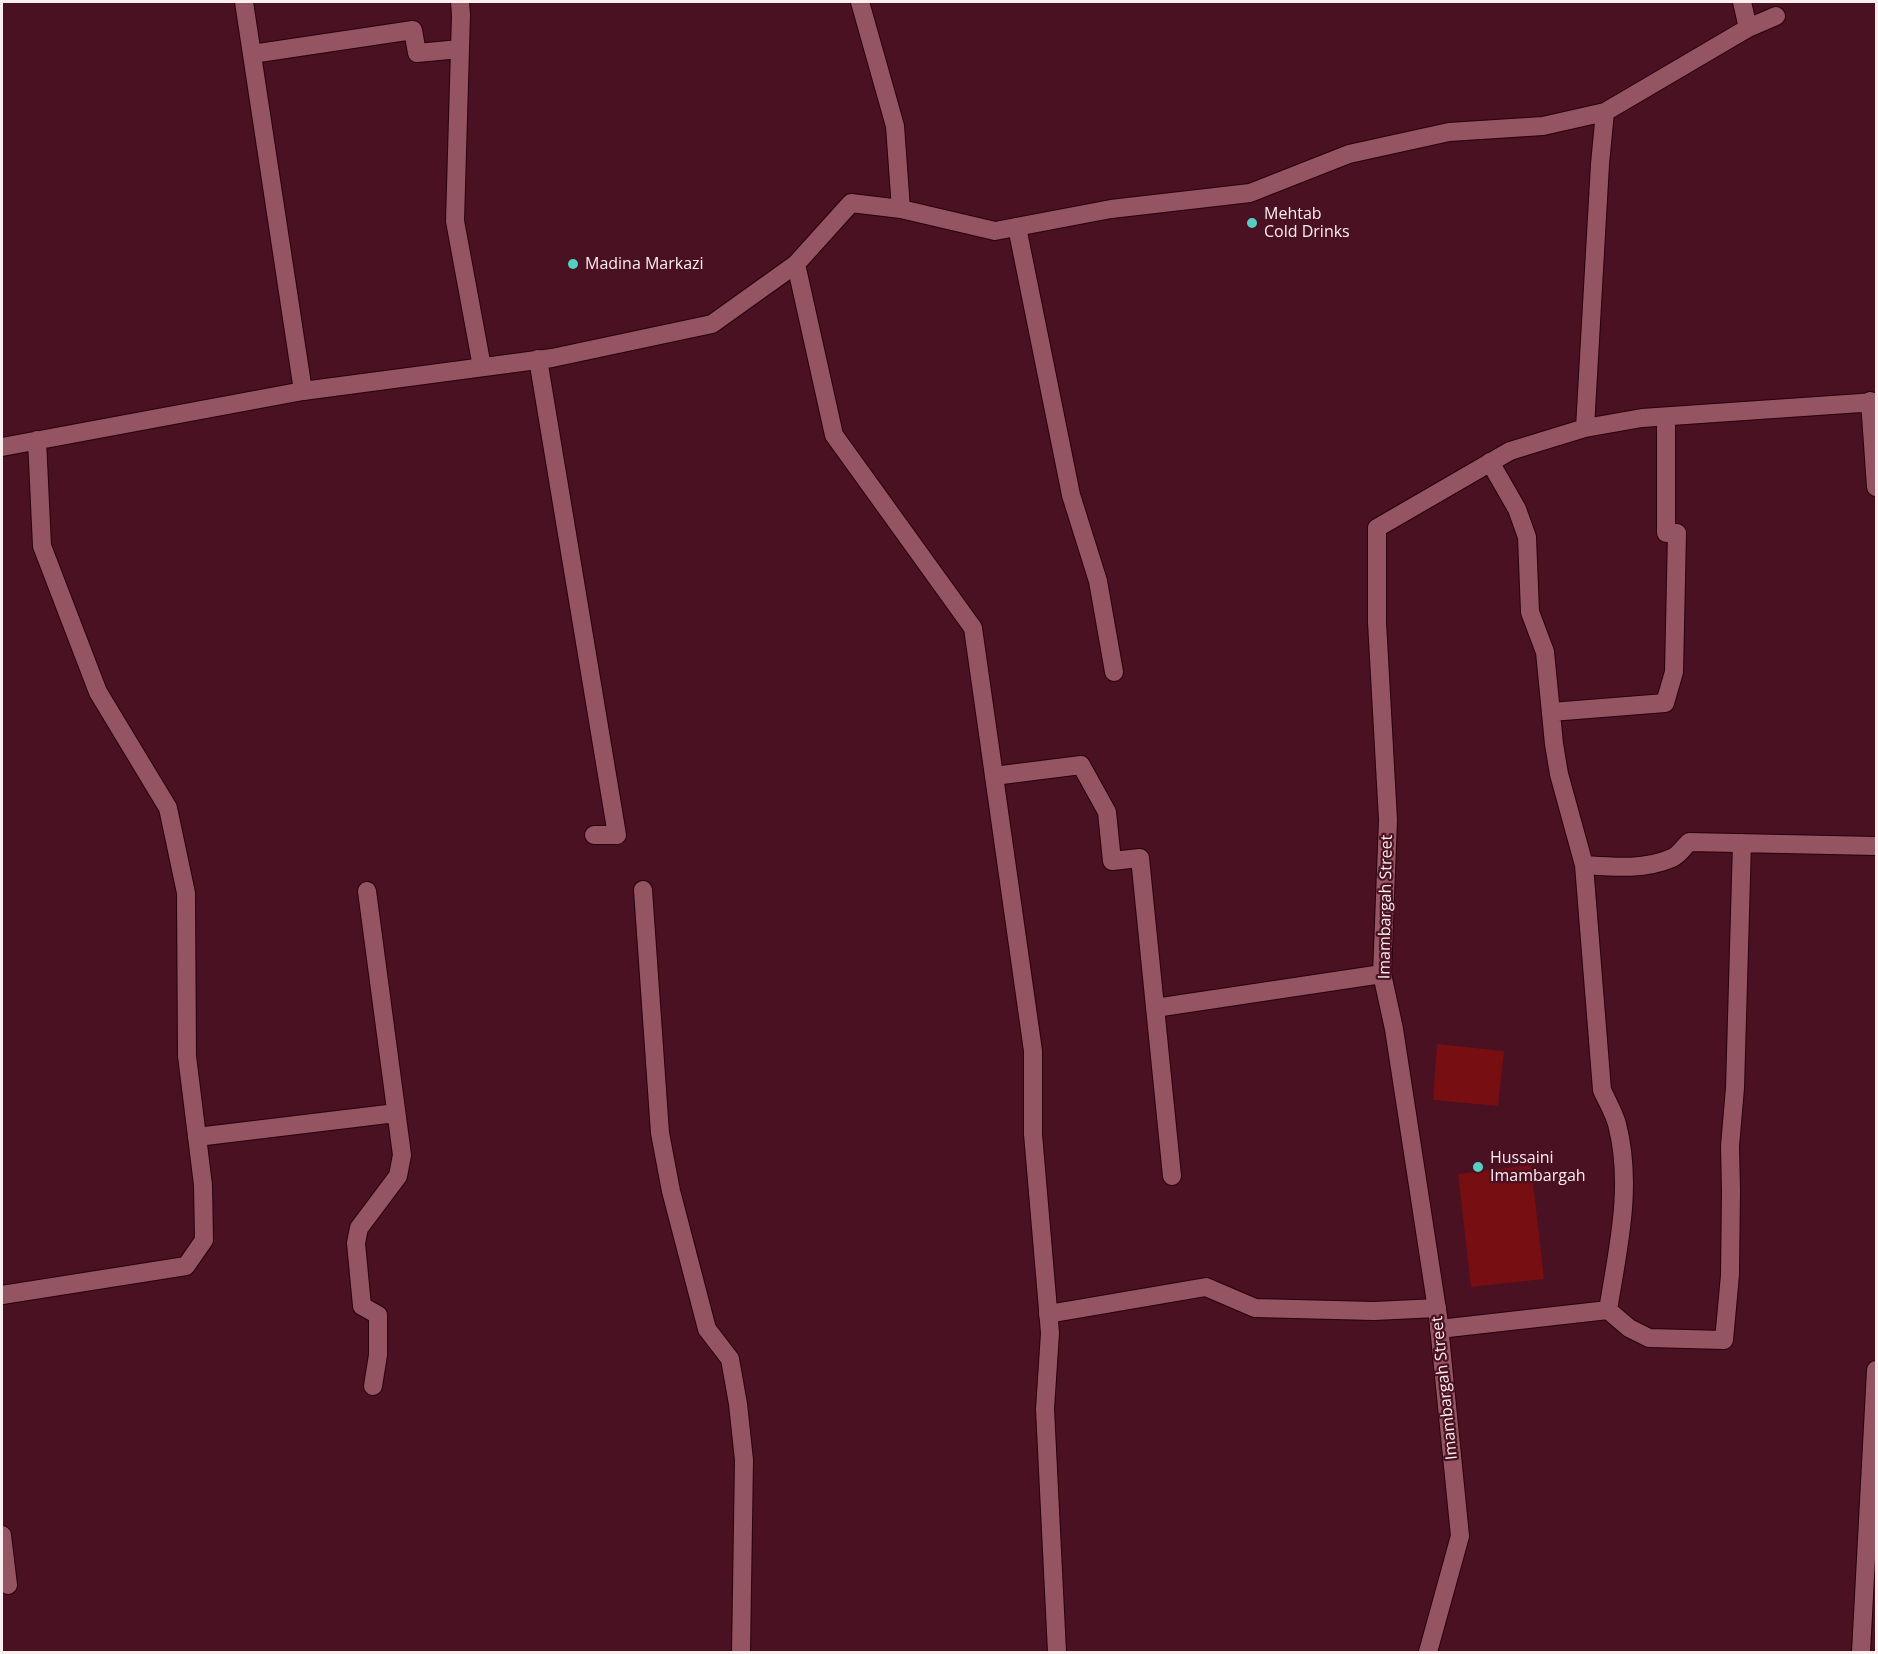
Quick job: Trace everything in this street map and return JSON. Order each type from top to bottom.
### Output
[{"type":"street","points":[[244,2],[303,391]]},
{"type":"street","points":[[460,2],[455,221],[482,367]]},
{"type":"street","points":[[860,2],[895,126],[901,209]]},
{"type":"street","points":[[1742,2],[1748,28]]},
{"type":"street","points":[[2,447],[303,391],[538,359],[712,324],[795,264],[851,203],[901,209],[995,231],[1111,209],[1250,193],[1349,154],[1449,132],[1543,126],[1605,112],[1748,28],[1776,16]]},
{"type":"street","points":[[252,54],[412,30],[417,53],[460,49]]},
{"type":"street","points":[[1585,428],[1605,112]]},
{"type":"street","points":[[1017,226],[1071,495],[1098,581],[1114,672]]},
{"type":"street","points":[[795,264],[834,435],[973,628],[1034,1051],[1034,1134],[1050,1332],[1045,1409],[1057,1653]]},
{"type":"street","points":[[538,359],[617,835],[594,835]]},
{"type":"street","points":[[1873,401],[1876,487]]},
{"type":"street","name":"Imambargah Street","points":[[1428,1653],[1460,1536],[1437,1308],[1394,1029],[1382,974],[1388,820],[1377,622],[1377,528],[1510,451],[1585,428],[1642,418],[1873,401]]},
{"type":"street","points":[[1551,712],[1665,703],[1674,672],[1677,532],[1666,532],[1666,417]]},
{"type":"street","points":[[2,1295],[186,1266],[204,1240],[203,1185],[188,1056],[186,893],[168,807],[98,692],[42,546],[37,440]]},
{"type":"street","points":[[1490,462],[1516,509],[1527,537],[1530,612],[1545,652],[1559,774],[1584,865],[1602,1090],[1617,1124],[1624,1175],[1624,1208],[1608,1310]]},
{"type":"street","points":[[994,776],[1082,765],[1107,812],[1112,861],[1140,858],[1172,1176]]},
{"type":"street","points":[[1584,865],[1621,867],[1647,865],[1674,857],[1689,842],[1876,846]]},
{"type":"street","points":[[1439,1329],[1608,1310],[1629,1328],[1649,1338],[1724,1340],[1730,1275],[1730,1146],[1735,1088],[1742,843]]},
{"type":"street","points":[[643,890],[660,1133],[671,1191],[707,1329],[730,1359],[738,1404],[744,1460],[741,1653]]},
{"type":"street","points":[[367,891],[402,1155],[398,1176],[359,1228],[356,1243],[362,1306],[378,1315],[378,1355],[373,1386]]},
{"type":"street","points":[[1155,1008],[1382,974]]},
{"type":"street","points":[[197,1137],[396,1113]]},
{"type":"street","points":[[1048,1314],[1206,1287],[1255,1308],[1374,1311],[1437,1308]]},
{"type":"street","points":[[1862,1653],[1871,1567],[1876,1370]]},
{"type":"street","points":[[2,1535],[8,1585]]},
{"type":"building","points":[[1437,1044],[1504,1051],[1498,1106],[1433,1100]]},
{"type":"building","points":[[1531,1165],[1544,1279],[1471,1287],[1458,1174]]},
{"type":"place","name":"Mehtab Cold Drinks","points":[[1252,223]]},
{"type":"place","name":"Madina Markazi","points":[[573,264]]},
{"type":"place","name":"Hussaini Imambargah","points":[[1478,1167]]}]
